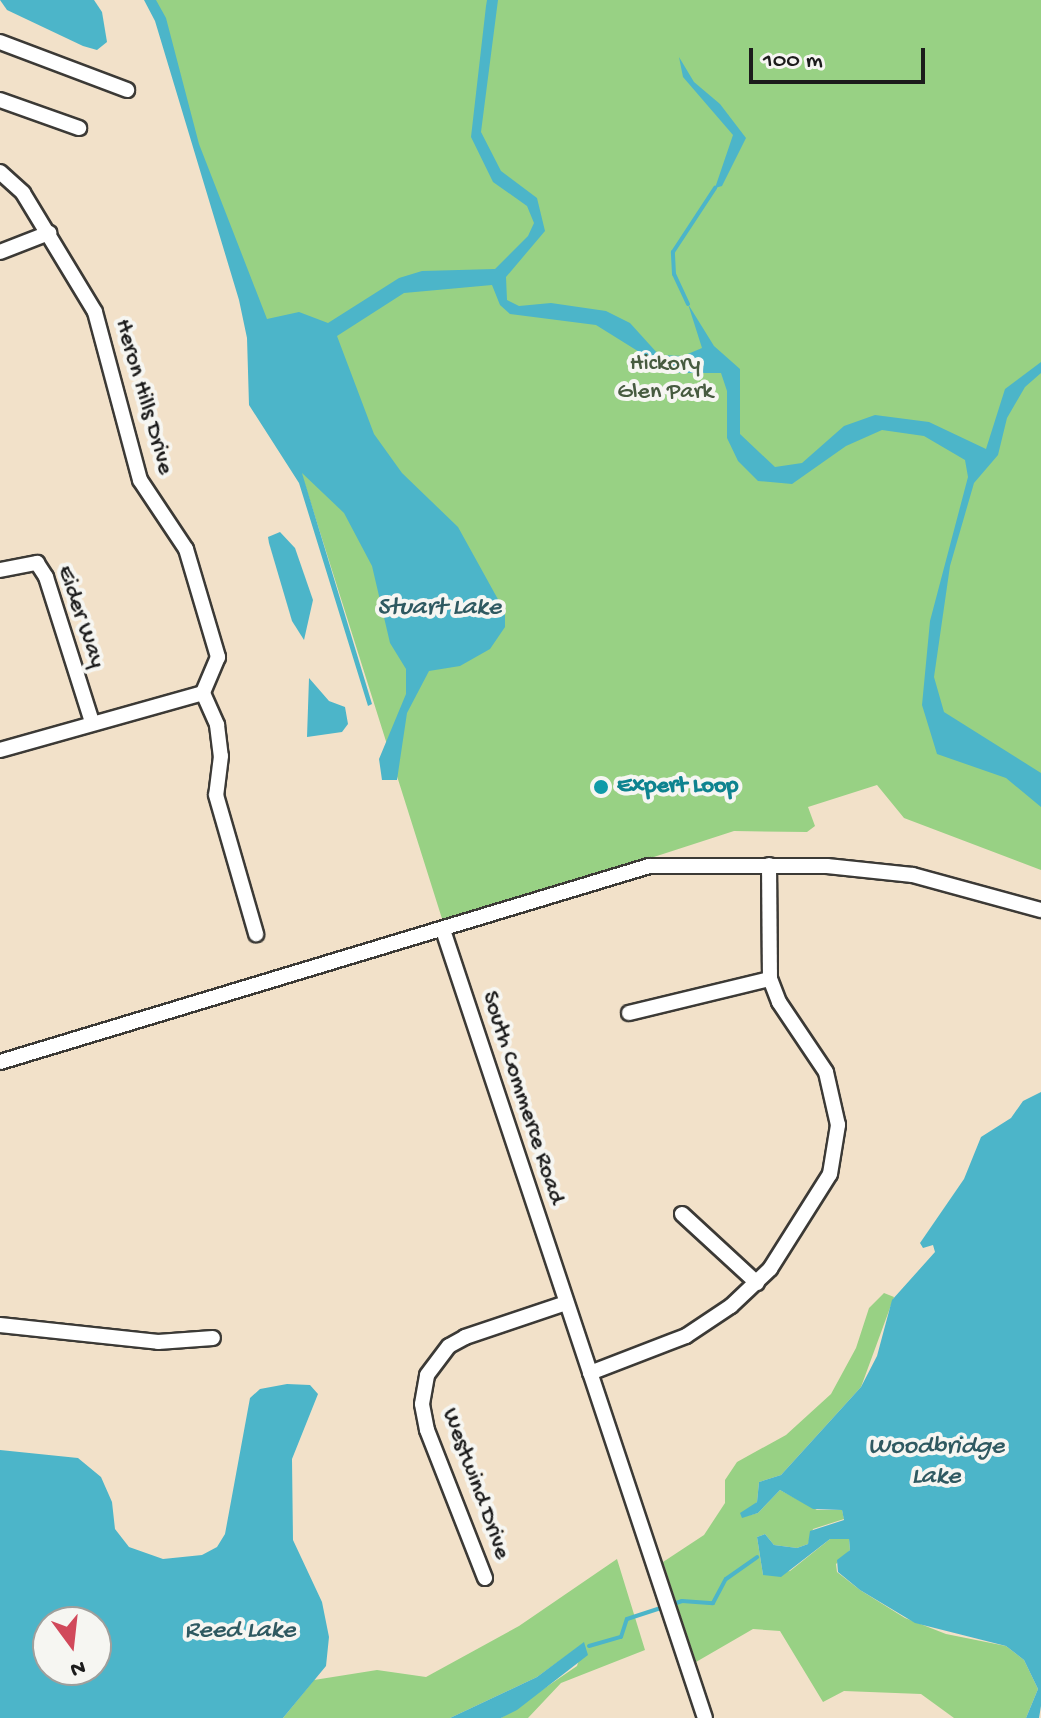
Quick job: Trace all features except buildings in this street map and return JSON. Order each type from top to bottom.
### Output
[{"type":"street","points":[[0,42],[127,90]]},
{"type":"street","points":[[0,100],[79,128]]},
{"type":"street","name":"Heron Hills Drive","points":[[0,172],[23,193],[95,312],[140,480],[176,533],[193,568],[218,657],[198,693]]},
{"type":"street","points":[[0,252],[49,233]]},
{"type":"street","name":"Eider Way","points":[[0,570],[37,563],[46,577],[92,722]]},
{"type":"street","points":[[0,750],[198,693],[217,725],[221,756],[216,795],[256,934]]},
{"type":"street","points":[[590,1373],[686,1336],[757,1283],[823,1190],[838,1142],[826,1072],[779,1002],[770,979],[769,865]]},
{"type":"street","points":[[0,1062],[649,866],[769,865],[913,875],[1041,910]]},
{"type":"street","name":"South Commerce Road","points":[[443,930],[705,1718]]},
{"type":"street","points":[[629,1013],[770,979]]},
{"type":"street","points":[[682,1214],[757,1283]]},
{"type":"street","name":"Westwind Drive","points":[[485,1578],[427,1430],[422,1404],[427,1375],[443,1352],[465,1337],[566,1303]]},
{"type":"street","points":[[0,1325],[158,1342],[213,1338]]},
{"type":"green space","name":"Hickory Glen Park","points":[[152,0],[1041,0],[1041,870],[904,818],[877,785],[808,807],[815,826],[807,832],[734,831],[444,925]]},
{"type":"green space","points":[[884,1293],[894,1297],[861,1387],[781,1475],[759,1482],[757,1502],[742,1517],[758,1513],[780,1490],[817,1510],[842,1510],[844,1519],[813,1529],[808,1544],[797,1548],[774,1545],[765,1534],[757,1537],[763,1575],[790,1571],[830,1539],[849,1539],[850,1550],[836,1564],[837,1572],[860,1590],[905,1618],[946,1634],[1006,1646],[1024,1660],[1038,1689],[1026,1718],[954,1718],[921,1694],[844,1691],[823,1702],[780,1631],[753,1629],[696,1662],[663,1562],[704,1535],[725,1503],[725,1480],[737,1462],[786,1435],[831,1394],[856,1348],[869,1308]]},
{"type":"green space","points":[[617,1559],[645,1650],[561,1683],[528,1718],[501,1718],[577,1666],[584,1643],[537,1677],[450,1718],[283,1718],[314,1680],[377,1670],[426,1677],[519,1626]]},
{"type":"water","points":[[0,0],[94,0],[102,12],[107,42],[97,50],[83,46],[7,10]]},
{"type":"water","name":"Stuart Lake","points":[[144,0],[156,0],[166,18],[199,144],[267,319],[299,312],[328,323],[399,278],[422,271],[495,269],[528,236],[534,223],[527,206],[493,182],[471,137],[487,0],[498,0],[481,132],[501,171],[537,198],[545,231],[506,277],[507,300],[519,306],[551,303],[606,311],[630,323],[659,355],[683,356],[702,348],[688,304],[714,346],[740,369],[740,434],[775,467],[802,463],[844,426],[875,415],[929,422],[986,449],[1005,389],[1041,362],[1041,373],[1025,387],[1007,418],[998,455],[974,483],[950,566],[934,677],[944,712],[1041,773],[1041,807],[1006,778],[937,754],[922,705],[930,621],[968,477],[965,460],[924,436],[882,430],[846,446],[792,484],[758,481],[738,461],[727,438],[727,391],[721,373],[673,373],[596,325],[510,314],[500,305],[492,285],[404,293],[337,336],[374,434],[402,473],[458,527],[505,612],[505,627],[490,649],[460,666],[429,671],[407,713],[397,780],[382,780],[379,759],[406,694],[406,669],[390,643],[372,566],[344,513],[302,473],[372,704],[368,706],[299,483],[249,405],[247,338],[239,300],[155,21]]},
{"type":"water","points":[[679,57],[694,82],[720,104],[746,138],[722,186],[715,188],[733,135],[683,77]]},
{"type":"water","points":[[280,532],[295,548],[313,600],[304,640],[292,621],[269,543],[268,537]]},
{"type":"water","points":[[309,678],[329,701],[345,707],[348,724],[342,732],[307,737]]},
{"type":"water","name":"Woodbridge Lake","points":[[1041,1092],[1041,1706],[1039,1718],[1026,1718],[1038,1689],[1024,1660],[1006,1646],[915,1623],[860,1590],[838,1572],[837,1560],[850,1550],[849,1539],[830,1539],[781,1577],[763,1575],[757,1537],[765,1534],[774,1545],[797,1548],[808,1544],[810,1531],[844,1520],[842,1510],[813,1509],[780,1490],[758,1513],[742,1518],[740,1513],[757,1502],[759,1482],[781,1475],[861,1387],[877,1356],[892,1300],[935,1252],[933,1245],[923,1248],[920,1243],[964,1179],[981,1137],[1011,1118],[1023,1101]]},
{"type":"water","name":"Reed Lake","points":[[287,1384],[310,1385],[318,1394],[292,1459],[293,1540],[322,1602],[329,1637],[326,1666],[283,1718],[0,1718],[0,1450],[78,1458],[101,1477],[112,1502],[115,1529],[129,1547],[163,1559],[202,1555],[217,1547],[225,1534],[250,1398],[260,1389]]},
{"type":"water","points":[[584,1642],[588,1655],[517,1710],[501,1718],[450,1718],[537,1677]]},
{"type":"waterway","points":[[688,304],[674,274],[673,252],[715,188]]},
{"type":"waterway","points":[[589,1646],[621,1637],[627,1619],[682,1601],[713,1603],[726,1579],[757,1557]]},
{"type":"place","name":"Expert Loop","points":[[601,787]]}]
